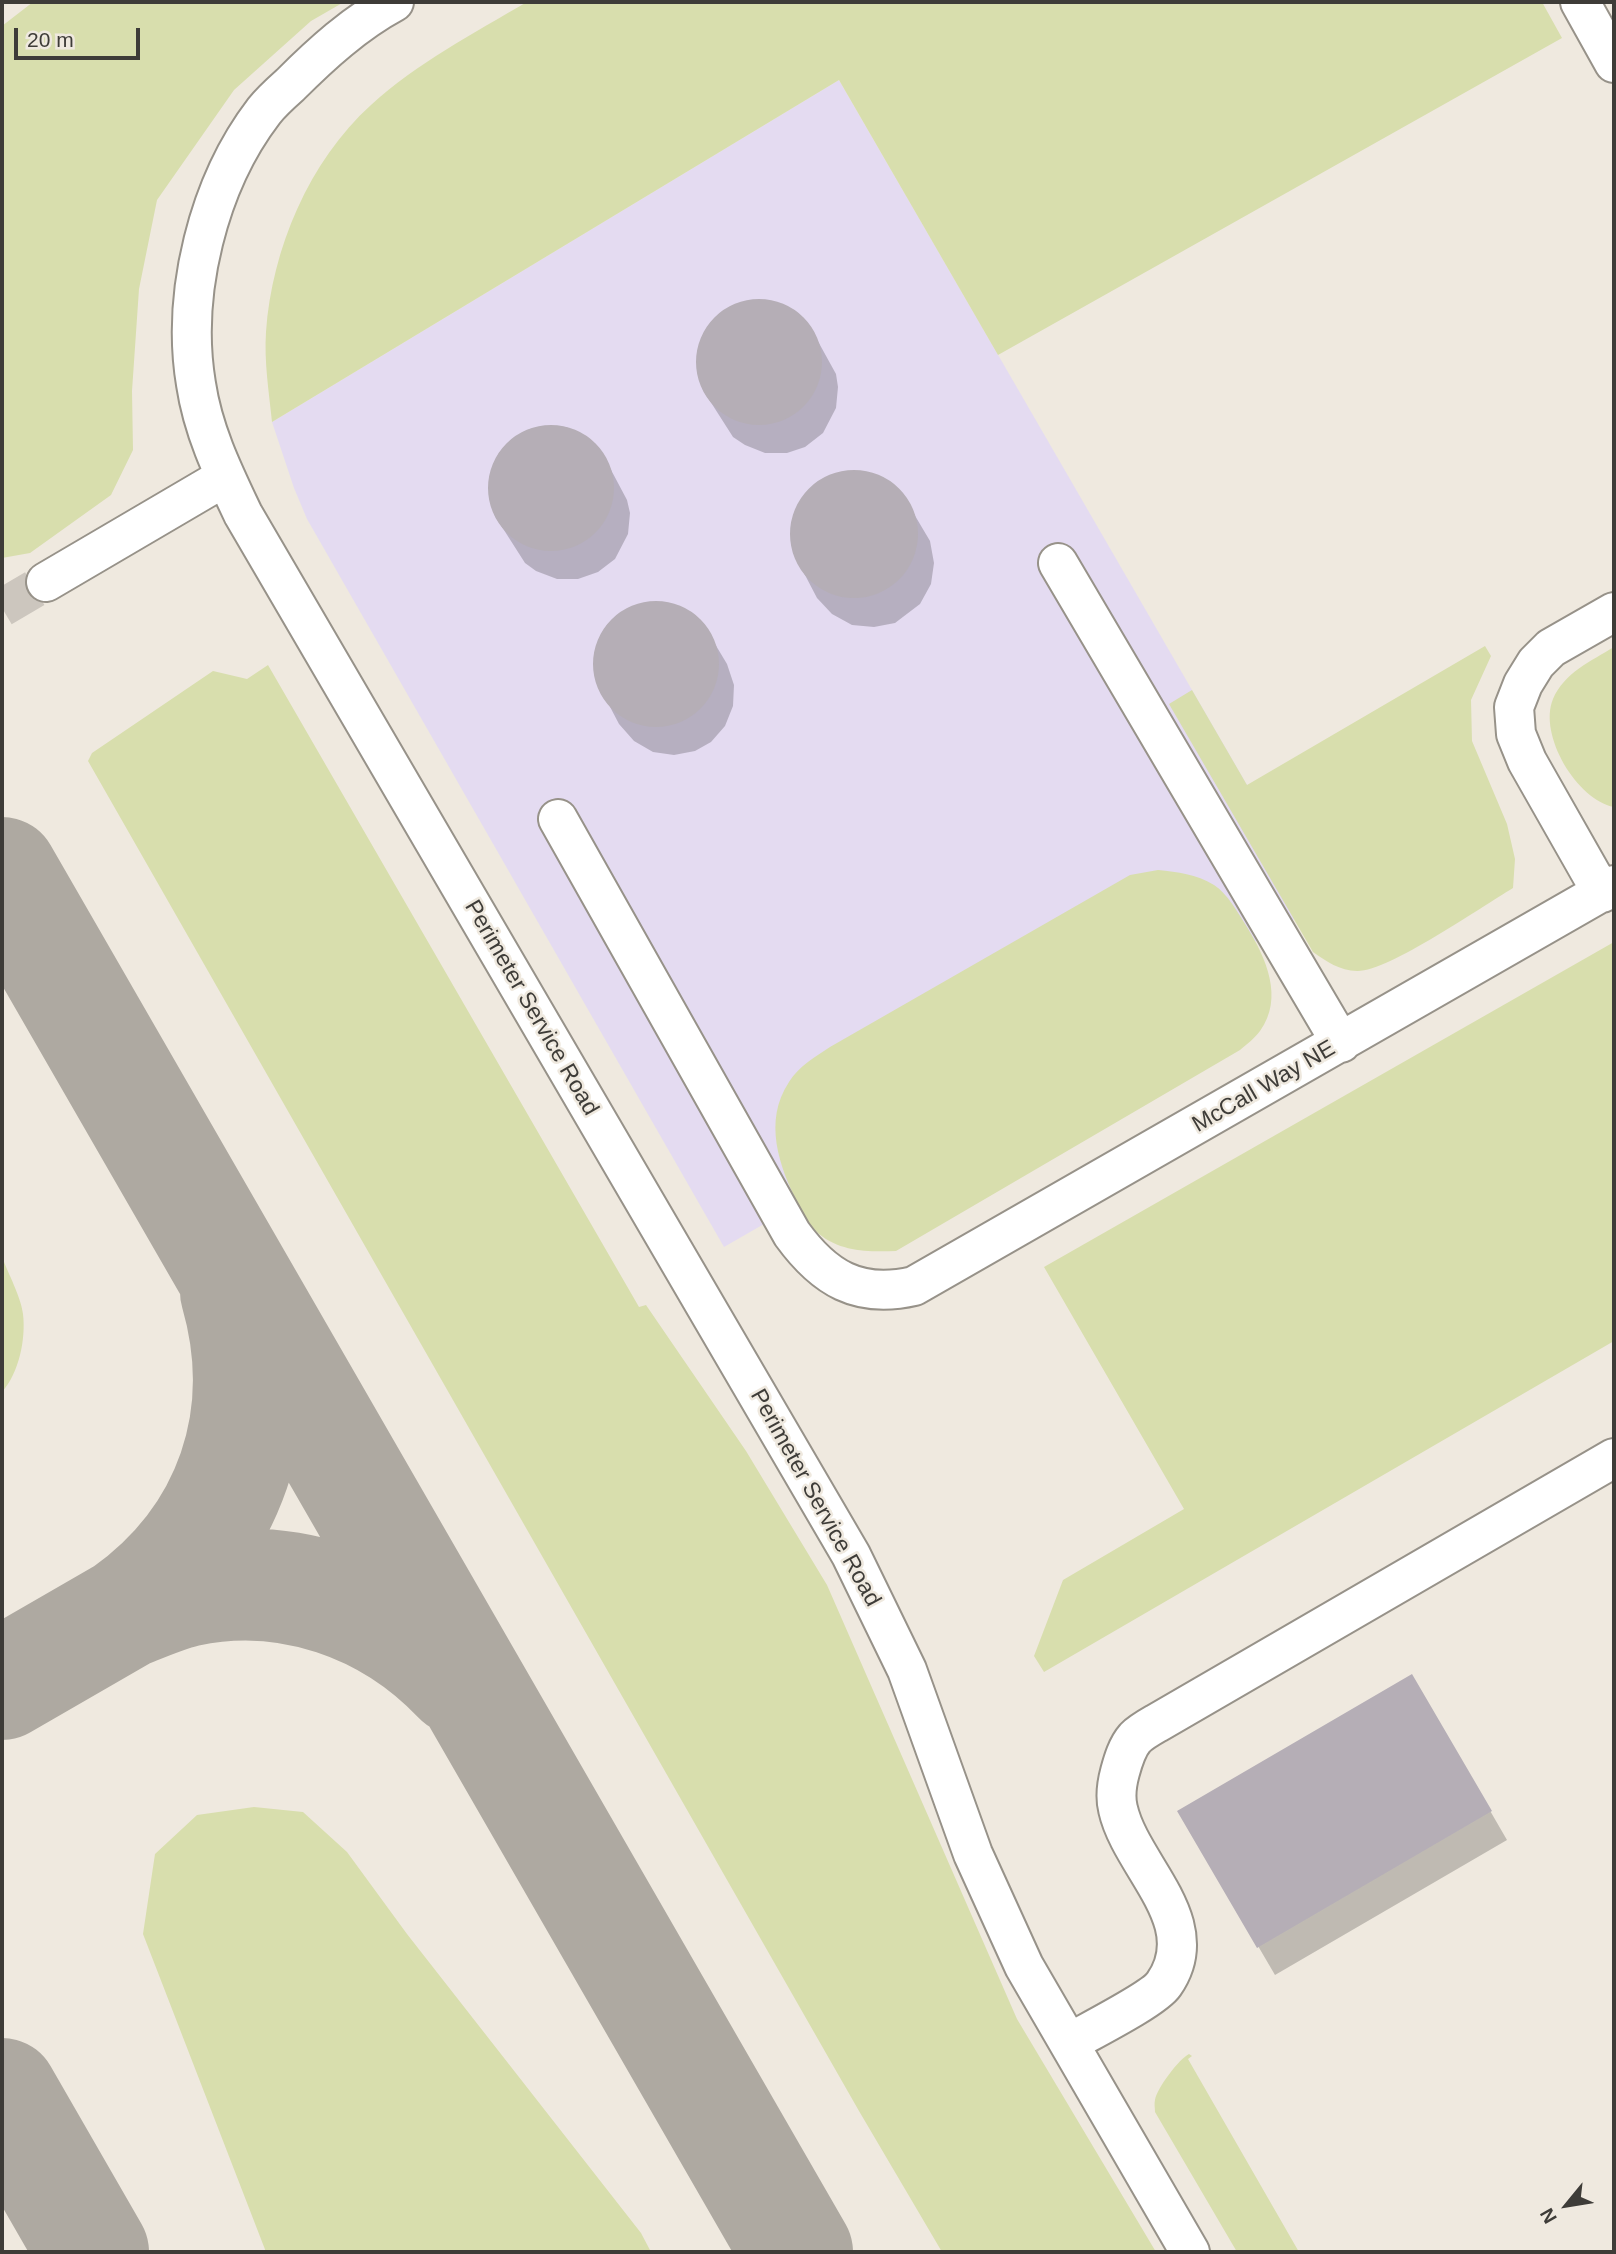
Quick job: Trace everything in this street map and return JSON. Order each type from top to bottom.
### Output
[{"type":"street","name":"Perimeter Service Road","points":[[394,2],[376,11],[319,56],[264,111],[225,176],[202,247],[192,313],[196,384],[213,452],[250,526],[851,1555],[907,1670],[973,1854],[1024,1966],[1190,2252]]},
{"type":"street","points":[[1580,2],[1614,63]]},
{"type":"street","points":[[46,582],[225,477]]},
{"type":"street","points":[[1058,562],[1341,1043]]},
{"type":"street","points":[[1608,889],[1527,761],[1516,734],[1514,707],[1522,684],[1536,663],[1551,649],[1614,612]]},
{"type":"street","name":"McCall Way NE","points":[[558,819],[786,1225],[807,1255],[827,1272],[851,1286],[894,1291],[914,1286],[1608,889]]},
{"type":"street","points":[[1069,2043],[1163,1986],[1173,1968],[1177,1951],[1176,1930],[1169,1908],[1125,1830],[1117,1807],[1117,1783],[1123,1759],[1135,1738],[1614,1458]]},
{"type":"shaded area","points":[[839,80],[1317,906],[724,1247],[307,519],[272,422]]},
{"type":"green space","points":[[33,2],[344,2],[311,21],[234,90],[157,200],[139,289],[132,391],[133,450],[111,495],[30,553],[2,558],[2,26]]},
{"type":"green space","points":[[527,2],[1542,2],[1562,38],[998,355],[839,80],[272,422],[266,332],[276,269],[298,208],[329,152],[371,105],[407,76],[446,49]]},
{"type":"green space","points":[[1485,646],[1491,656],[1471,700],[1472,741],[1507,824],[1515,859],[1513,888],[1435,937],[1390,961],[1357,971],[1334,965],[1313,952],[1169,704],[1192,690],[1247,785]]},
{"type":"green space","points":[[1614,647],[1614,807],[1600,802],[1574,779],[1556,747],[1550,714],[1553,699],[1564,682]]},
{"type":"green space","points":[[268,665],[639,1307],[646,1305],[746,1451],[827,1585],[1017,2019],[1156,2252],[942,2252],[88,761],[92,753],[213,671],[247,679]]},
{"type":"green space","points":[[1158,870],[1194,876],[1214,885],[1228,899],[1247,927],[1270,978],[1271,1005],[1256,1036],[1240,1050],[896,1251],[846,1248],[815,1231],[785,1174],[775,1128],[781,1097],[798,1071],[830,1047],[1130,875]]},
{"type":"green space","points":[[1614,942],[1614,1341],[1044,1672],[1034,1656],[1063,1580],[1184,1509],[1044,1267]]},
{"type":"green space","points":[[2,1257],[20,1300],[24,1324],[17,1366],[2,1392]]},
{"type":"green space","points":[[254,1807],[303,1812],[347,1852],[407,1934],[641,2233],[651,2252],[266,2252],[143,1934],[155,1854],[197,1815]]},
{"type":"green space","points":[[1189,2054],[1192,2056],[1188,2059],[1299,2252],[1237,2252],[1155,2112],[1155,2100],[1160,2088],[1174,2068]]},
{"type":"building","points":[[759,299],[783,303],[804,317],[818,338],[822,362],[818,386],[804,407],[783,421],[759,425],[735,421],[714,407],[700,386],[696,362],[700,338],[714,317],[735,303]]},
{"type":"building","points":[[551,425],[575,429],[596,443],[610,464],[614,488],[610,512],[596,533],[575,547],[551,551],[527,547],[506,533],[492,512],[488,488],[492,464],[506,443],[527,429]]},
{"type":"building","points":[[854,470],[879,475],[899,489],[913,509],[918,534],[913,559],[899,579],[879,593],[854,598],[829,593],[809,579],[795,559],[790,534],[795,509],[809,489],[829,475]]},
{"type":"building","points":[[656,601],[680,606],[701,619],[714,640],[719,664],[714,688],[701,709],[680,722],[656,727],[632,722],[611,709],[598,688],[593,664],[598,640],[611,619],[632,606]]},
{"type":"building","points":[[1412,1674],[1492,1811],[1257,1948],[1177,1811]]},
{"type":"taxiway","points":[[2,873],[797,2252]]},
{"type":"taxiway","points":[[236,1292],[246,1339],[249,1384],[245,1428],[234,1471],[216,1511],[192,1548],[162,1583],[125,1613],[178,1593],[224,1585],[261,1585],[298,1590],[334,1599],[401,1631],[431,1653],[459,1679]]},
{"type":"taxiway","points":[[2,1684],[125,1613]]},
{"type":"taxiway","points":[[2,2094],[93,2252]]},
{"type":"tunnel","points":[[2,608],[46,582]]}]
